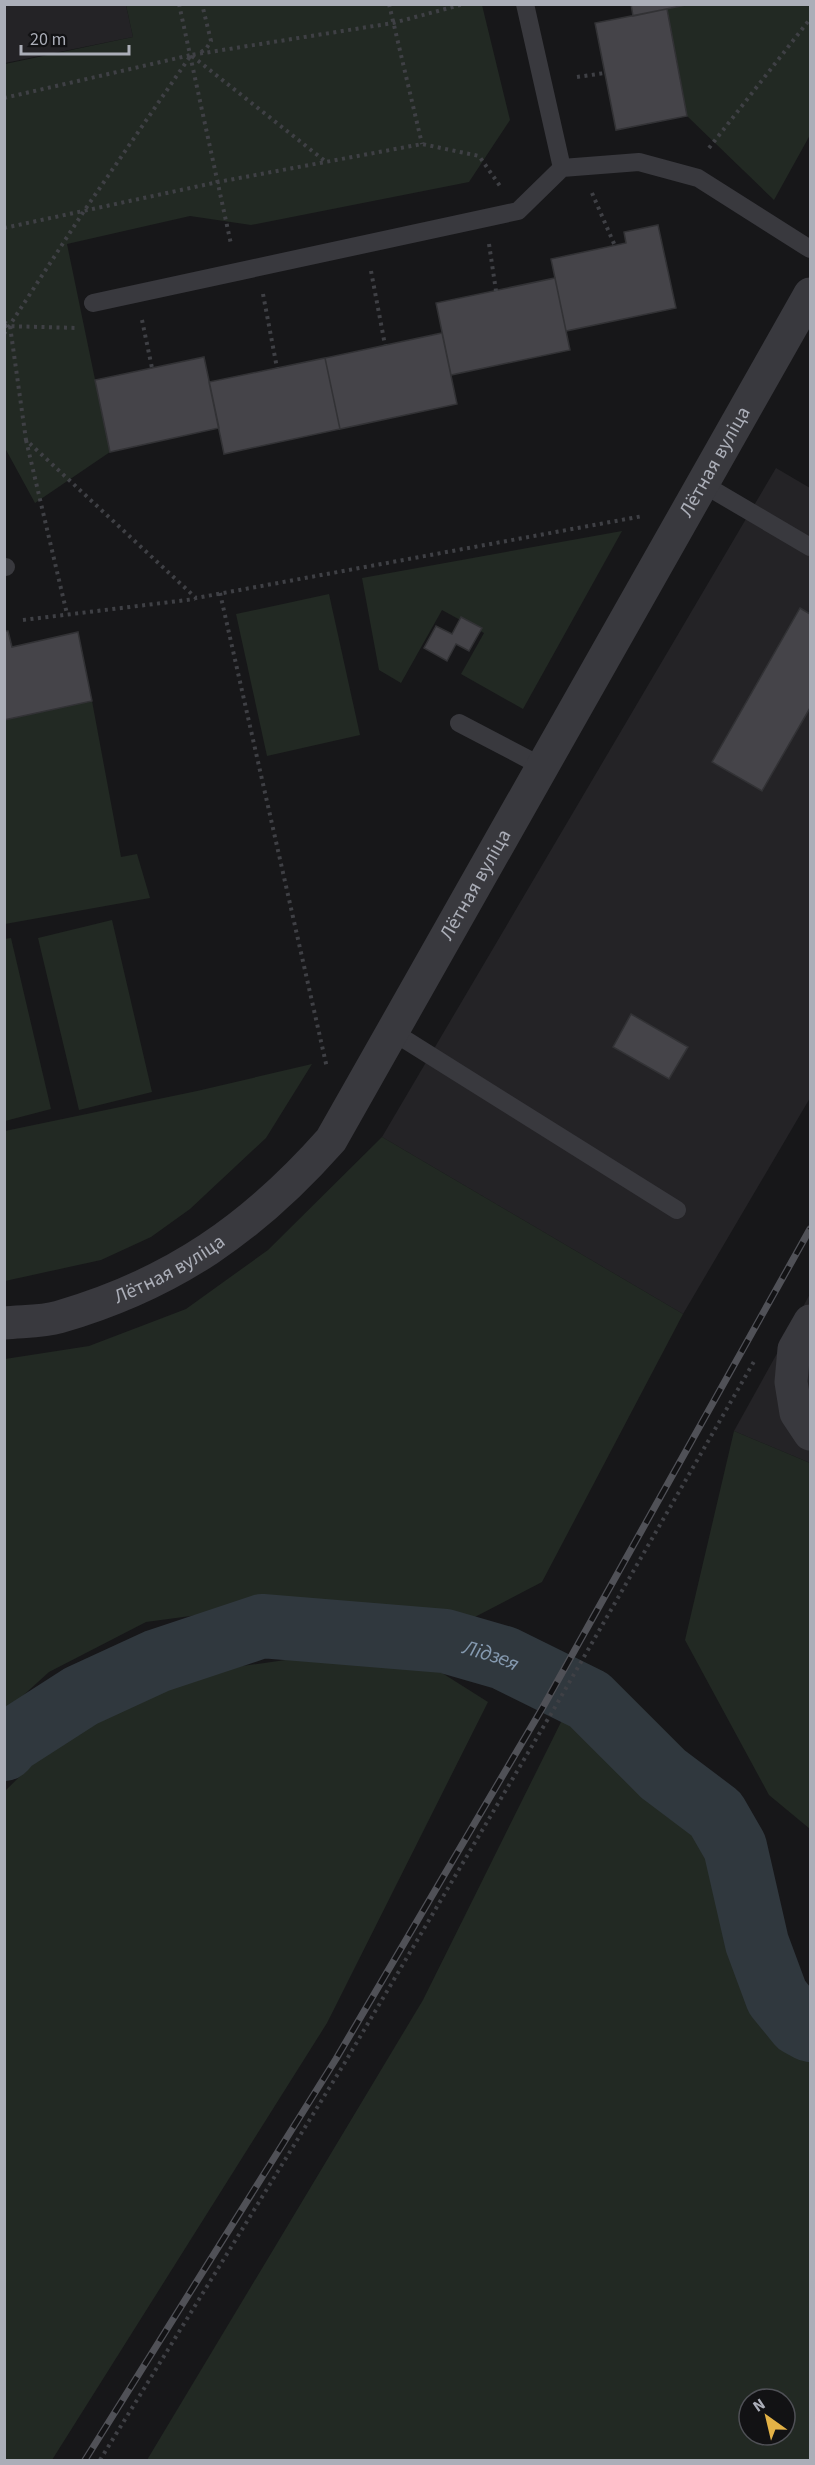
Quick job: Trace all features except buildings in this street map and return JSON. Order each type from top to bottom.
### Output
[{"type":"street","name":"Лётная вуліца","points":[[4,1323],[57,1318],[133,1292],[187,1265],[225,1239],[270,1203],[302,1173],[331,1140],[810,294]]},
{"type":"street","points":[[810,1321],[795,1349],[791,1382],[796,1413],[810,1434]]},
{"type":"lane","points":[[525,4],[562,168]]},
{"type":"lane","points":[[93,303],[518,211],[562,168],[639,162],[698,178],[810,249]]},
{"type":"lane","points":[[703,484],[810,547]]},
{"type":"lane","points":[[459,723],[543,767]]},
{"type":"lane","points":[[393,1032],[677,1210]]},
{"type":"path","points":[[179,4],[237,272]]},
{"type":"path","points":[[4,334],[7,326],[84,211],[191,55],[206,50],[211,41],[202,4]]},
{"type":"path","points":[[389,4],[422,144]]},
{"type":"path","points":[[4,98],[191,55],[393,23],[464,4]]},
{"type":"path","points":[[709,148],[810,19]]},
{"type":"path","points":[[191,55],[326,162]]},
{"type":"path","points":[[577,77],[605,73]]},
{"type":"path","points":[[4,228],[218,182],[422,144],[479,156],[518,211]]},
{"type":"path","points":[[590,190],[615,246]]},
{"type":"path","points":[[489,243],[496,291]]},
{"type":"path","points":[[370,270],[385,345]]},
{"type":"path","points":[[263,293],[277,368]]},
{"type":"path","points":[[141,316],[152,368]]},
{"type":"path","points":[[4,322],[7,326],[26,440],[67,614]]},
{"type":"path","points":[[7,326],[84,328]]},
{"type":"path","points":[[26,440],[196,598]]},
{"type":"path","points":[[23,620],[196,598],[644,516]]},
{"type":"path","points":[[220,593],[327,1068]]},
{"type":"path","points":[[100,2460],[344,2064],[558,1702],[758,1353]]},
{"type":"shaded area","points":[[690,4],[810,5],[810,135],[774,200],[687,116],[667,9]]},
{"type":"shaded area","points":[[5,5],[126,5],[133,37],[5,63]]},
{"type":"shaded area","points":[[126,5],[482,5],[510,120],[469,182],[251,225],[190,216],[67,244],[110,452],[35,503],[5,448],[5,64],[133,37]]},
{"type":"shaded area","points":[[776,468],[810,488],[810,1098],[683,1314],[382,1137]]},
{"type":"shaded area","points":[[622,531],[523,709],[461,674],[484,633],[442,610],[401,683],[379,670],[362,578]]},
{"type":"shaded area","points":[[329,594],[360,735],[267,756],[236,614]]},
{"type":"shaded area","points":[[92,701],[121,857],[137,854],[150,898],[5,924],[5,720]]},
{"type":"shaded area","points":[[112,920],[152,1092],[79,1110],[38,938]]},
{"type":"shaded area","points":[[11,938],[51,1109],[5,1121],[4,939]]},
{"type":"shaded area","points":[[312,1064],[266,1138],[190,1209],[151,1237],[101,1260],[5,1281],[5,1131],[197,1091]]},
{"type":"shaded area","points":[[382,1137],[683,1314],[542,1582],[471,1619],[280,1604],[146,1622],[49,1672],[5,1712],[5,1359],[89,1346],[186,1309],[268,1250]]},
{"type":"shaded area","points":[[810,1294],[810,1463],[734,1431]]},
{"type":"shaded area","points":[[734,1431],[810,1463],[810,1829],[769,1795],[685,1640]]},
{"type":"shaded area","points":[[292,1659],[431,1666],[488,1702],[327,2023],[52,2460],[5,2460],[5,1791],[80,1717],[165,1677]]},
{"type":"shaded area","points":[[566,1712],[708,1822],[742,1935],[782,2005],[810,2025],[810,2460],[147,2460],[423,2000]]},
{"type":"waterway","name":"Лідзея","points":[[4,1749],[11,1741],[81,1696],[157,1661],[262,1626],[445,1641],[504,1658],[589,1700],[663,1774],[716,1814],[735,1847],[757,1943],[777,1997],[799,2024],[810,2030]]},
{"type":"railway","points":[[85,2460],[336,2059],[543,1707],[810,1229]]}]
